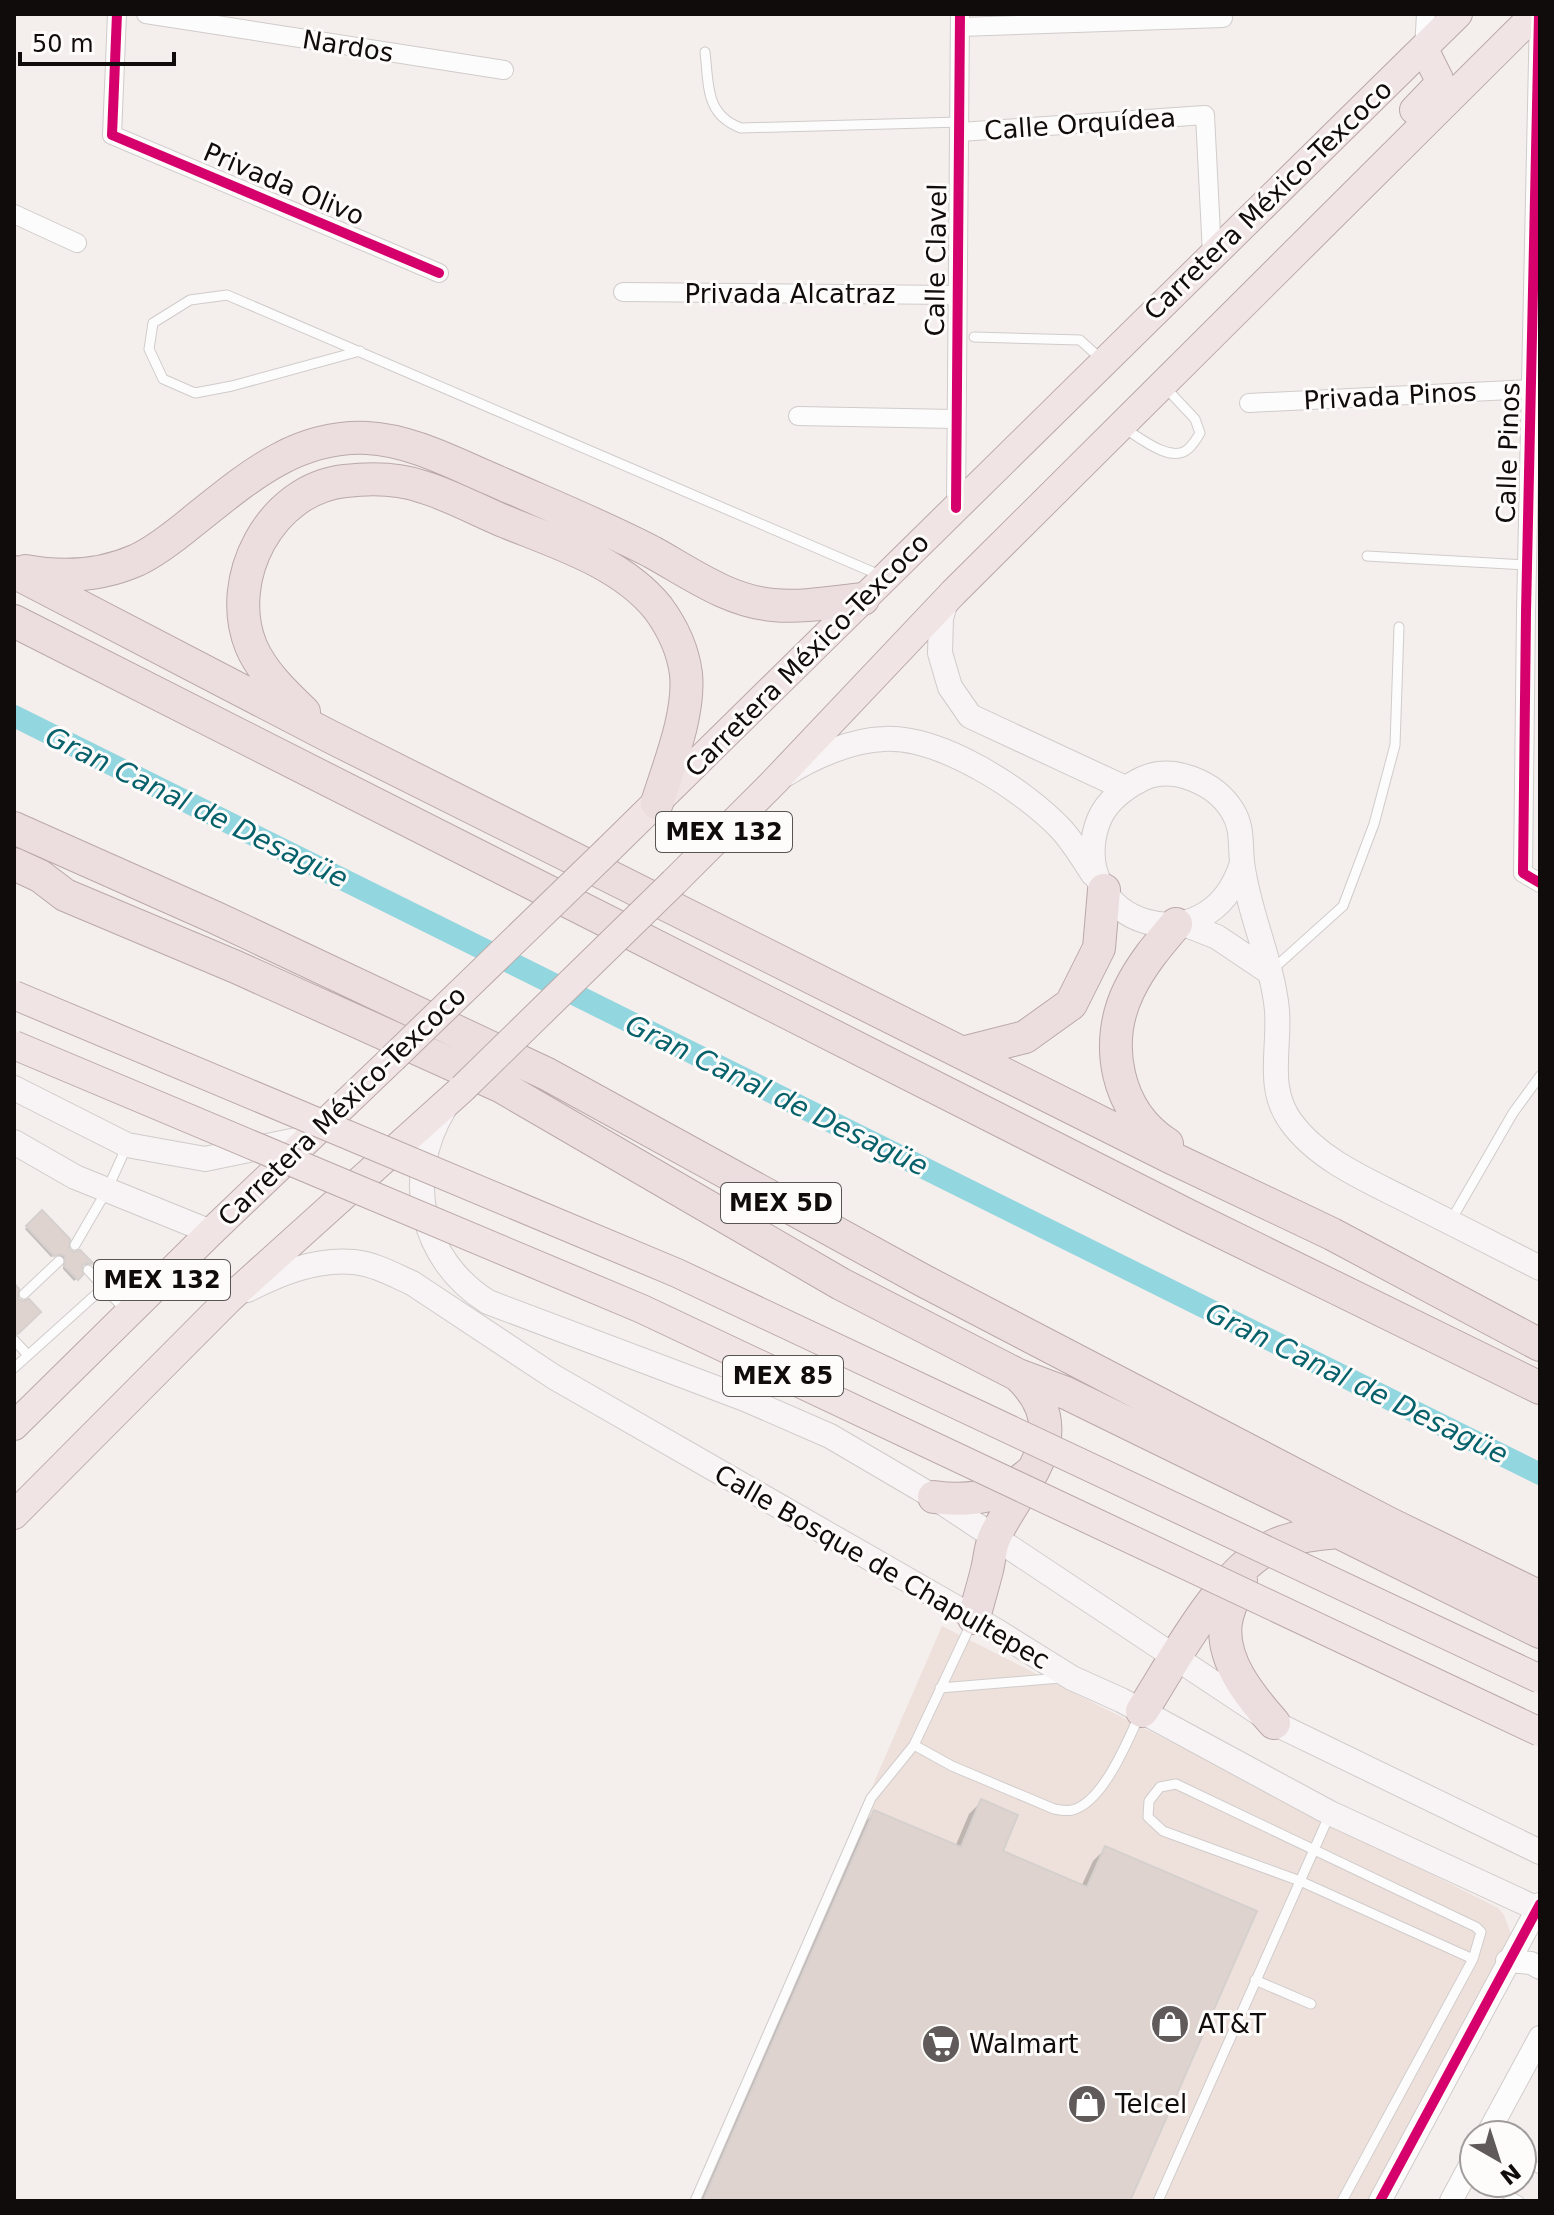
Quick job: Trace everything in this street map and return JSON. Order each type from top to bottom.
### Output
[{"type":"highway","name":"Carretera México-Texcoco","points":[[14,1426],[657,803],[1212,254],[1427,35],[1458,14]]},
{"type":"highway","name":"Carretera México-Texcoco","points":[[14,1515],[230,1298],[455,1096],[674,882],[946,601],[1325,221],[1537,14]]},
{"type":"highway","points":[[1427,35],[1448,65],[1473,76]]},
{"type":"highway","points":[[1325,221],[1328,207],[1338,189],[1438,85],[1439,73],[1427,35]]},
{"type":"highway","points":[[14,570],[75,575],[108,570],[139,559],[177,534],[262,467],[296,450],[336,440],[368,438],[404,445],[442,458],[612,531],[734,596],[773,605],[874,588]]},
{"type":"highway","points":[[329,736],[275,683],[252,647],[243,613],[244,584],[254,550],[275,518],[306,494],[341,481],[383,478],[422,486],[592,558],[626,579],[657,607],[677,639],[686,675],[683,715],[657,803]]},
{"type":"highway","points":[[14,570],[329,736],[1172,1158],[1231,1183],[1540,1345]]},
{"type":"highway","points":[[14,621],[1189,1216],[1540,1388]]},
{"type":"highway","name":"MEX 5D","points":[[14,828],[214,917],[547,1074],[924,1281],[1390,1524],[1540,1597]]},
{"type":"highway","points":[[14,864],[40,876],[65,895],[236,967],[502,1087],[841,1284],[1018,1375],[1080,1400],[1297,1506],[1338,1532],[1540,1632]]},
{"type":"highway","points":[[14,884],[38,894],[65,895]]},
{"type":"highway","points":[[962,1053],[1025,1037],[1071,1004],[1099,948],[1103,888]]},
{"type":"highway","points":[[1180,924],[1146,960],[1122,1008],[1116,1046],[1120,1080],[1129,1105],[1145,1128],[1231,1183]]},
{"type":"highway","name":"MEX 85","points":[[14,995],[677,1273],[1540,1679]]},
{"type":"highway","name":"MEX 85","points":[[14,1045],[642,1309],[1540,1732]]},
{"type":"highway","points":[[974,1618],[994,1537],[1037,1466],[1045,1441],[1044,1415],[1034,1393],[1018,1375]]},
{"type":"highway","points":[[934,1497],[970,1499],[988,1496],[1015,1484],[1037,1466]]},
{"type":"highway","points":[[1142,1711],[1207,1609],[1247,1562],[1276,1545],[1308,1534],[1338,1532]]},
{"type":"highway","points":[[1247,1562],[1226,1621],[1226,1641],[1250,1697],[1274,1723]]},
{"type":"main road","points":[[946,601],[941,618],[940,653],[950,687],[970,716],[1125,788]]},
{"type":"main road","points":[[774,782],[813,760],[870,741],[897,739],[924,745],[976,766],[1023,795],[1064,831],[1116,905],[1136,918],[1154,924],[1180,924],[1204,916],[1224,900],[1236,883],[1242,863]]},
{"type":"main road","points":[[1103,888],[1094,865],[1096,829],[1109,802],[1125,788],[1147,777],[1172,774],[1196,780],[1217,792],[1233,811],[1242,834],[1242,863],[1277,1007],[1274,1073],[1278,1099],[1290,1120],[1309,1142],[1340,1165],[1540,1268]]},
{"type":"main road","points":[[1180,924],[1217,937],[1269,972]]},
{"type":"main road","points":[[14,1088],[127,1145],[205,1159],[311,1137]]},
{"type":"main road","points":[[455,1096],[431,1134],[423,1168],[425,1213],[431,1238],[439,1253],[460,1281],[488,1302],[745,1399],[830,1436],[934,1497],[1274,1723],[1540,1852]]},
{"type":"main road","points":[[14,1142],[75,1177],[211,1232]]},
{"type":"main road","name":"Calle Bosque de Chapultepec","points":[[230,1298],[284,1271],[315,1265],[354,1262],[388,1271],[412,1283],[554,1377],[974,1618],[1072,1678],[1142,1711],[1330,1813],[1539,1907]]},
{"type":"street","name":"Privada Olivo","points":[[117,14],[112,135],[439,273]]},
{"type":"street","name":"Nardos","points":[[146,14],[504,70]]},
{"type":"street","name":"Calle Pinos","points":[[1537,14],[1536,353],[1532,389],[1527,565],[1533,610],[1532,691],[1523,873],[1540,883]]},
{"type":"street","points":[[960,21],[1223,18]]},
{"type":"street","name":"Calle Clavel","points":[[956,508],[960,21]]},
{"type":"street","name":"Calle Orquídea","points":[[960,127],[1205,115],[1212,254]]},
{"type":"street","points":[[14,214],[77,243]]},
{"type":"street","name":"Privada Alcatraz","points":[[623,292],[957,295]]},
{"type":"street","name":"Privada Pinos","points":[[1249,403],[1532,389]]},
{"type":"street","points":[[798,416],[955,419]]},
{"type":"street","points":[[1380,2201],[1507,1961],[1539,1907]]},
{"type":"street","points":[[1507,1961],[1531,1963],[1540,1968]]},
{"type":"street","points":[[1496,2119],[1540,2037]]},
{"type":"lane","points":[[705,52],[712,104],[725,122],[741,128],[960,127]]},
{"type":"lane","points":[[360,351],[195,393],[163,379],[149,349],[153,323],[190,300],[227,295],[360,351],[874,588]]},
{"type":"lane","points":[[974,337],[1080,340],[1103,361]]},
{"type":"lane","points":[[1121,426],[1165,451],[1176,454],[1187,451],[1200,433],[1195,419],[1163,384]]},
{"type":"lane","points":[[1367,556],[1527,565]]},
{"type":"lane","points":[[1269,972],[1343,906],[1374,824],[1395,745],[1399,627]]},
{"type":"lane","points":[[1450,1222],[1513,1113],[1540,1076]]},
{"type":"lane","points":[[75,1245],[107,1190],[127,1145]]},
{"type":"lane","points":[[24,1294],[59,1261]]},
{"type":"lane","points":[[88,1270],[128,1313]]},
{"type":"lane","points":[[14,1368],[104,1287]]},
{"type":"lane","points":[[14,1340],[28,1355]]},
{"type":"lane","points":[[695,2201],[871,1798],[914,1745],[974,1618]]},
{"type":"lane","points":[[940,1688],[1072,1678]]},
{"type":"lane","points":[[914,1745],[952,1766],[1054,1809],[1071,1810],[1087,1804],[1115,1767],[1142,1711]]},
{"type":"lane","points":[[1342,2201],[1473,1959],[1481,1932],[1176,1784],[1160,1787],[1149,1801],[1148,1817],[1163,1831],[1300,1881],[1473,1959]]},
{"type":"lane","points":[[1158,2201],[1330,1813]]},
{"type":"lane","points":[[1255,1980],[1311,2004]]},
{"type":"shaded area","points":[[942,1626],[1498,1908],[1504,1915],[1511,1934],[1509,1945],[1368,2201],[692,2201]]},
{"type":"building","points":[[42,1210],[70,1239],[69,1249],[74,1252],[80,1250],[94,1264],[82,1265],[83,1275],[78,1280],[64,1266],[65,1256],[54,1256],[26,1226]]},
{"type":"building","points":[[14,1283],[19,1289],[18,1299],[29,1299],[41,1312],[18,1334],[14,1333]]},
{"type":"building","points":[[981,1799],[1018,1815],[1003,1851],[1087,1887],[1105,1846],[1257,1911],[1130,2201],[703,2201],[874,1810],[961,1847]]},
{"type":"waterway","name":"Gran Canal de Desagüe","points":[[14,716],[1540,1474]]},
{"type":"cycle path","points":[[117,14],[112,135],[439,273]]},
{"type":"cycle path","points":[[956,508],[960,14]]},
{"type":"cycle path","points":[[1539,14],[1523,873],[1540,883]]},
{"type":"cycle path","points":[[1380,2201],[1540,1904]]},
{"type":"place","name":"AT&T","points":[[1170,2024]]},
{"type":"place","name":"Walmart","points":[[941,2044]]},
{"type":"place","name":"Telcel","points":[[1087,2104]]}]
